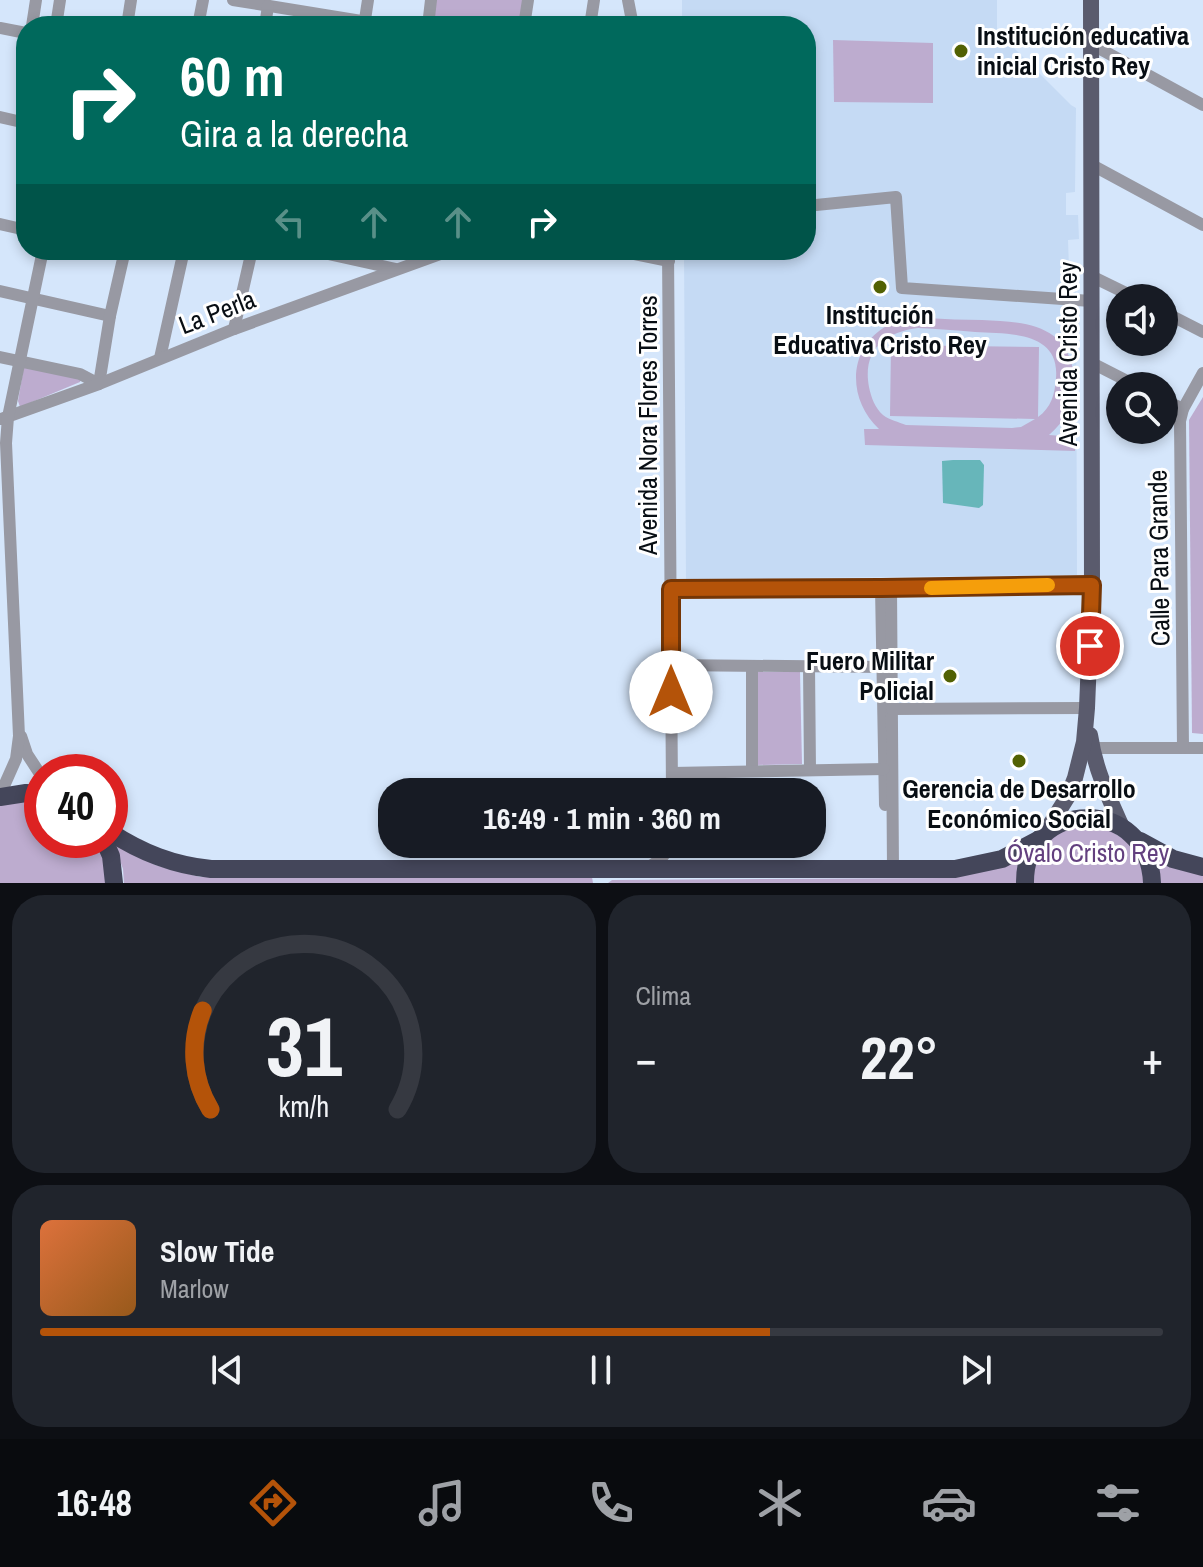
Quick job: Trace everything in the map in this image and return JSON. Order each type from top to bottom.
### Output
[{"type":"highway","points":[[0,796],[24,793]]},
{"type":"highway","points":[[128,843],[176,864],[211,869],[601,877],[643,870],[955,869],[1002,859],[1042,837],[1055,826],[1082,817],[1110,821],[1173,859],[1203,867]]},
{"type":"highway","points":[[1025,883],[1029,857],[1042,837]]},
{"type":"highway","points":[[1137,840],[1148,859],[1152,883]]},
{"type":"highway","points":[[111,858],[114,883]]},
{"type":"main road","name":"Avenida Cristo Rey","points":[[1042,837],[1068,796],[1075,778],[1084,742],[1087,708],[1092,585],[1091,0]]},
{"type":"main road","name":"Avenida Cristo Rey","points":[[1087,708],[1092,748],[1101,780],[1122,827]]},
{"type":"street","points":[[234,0],[268,6],[299,5],[337,16]]},
{"type":"street","points":[[266,16],[268,6]]},
{"type":"street","points":[[1091,44],[1203,105]]},
{"type":"street","points":[[1092,165],[1203,225]]},
{"type":"street","points":[[816,205],[896,197],[902,288],[1091,301]]},
{"type":"street","points":[[0,796],[16,759],[19,736],[4,418],[40,260]]},
{"type":"street","points":[[0,357],[80,374],[99,384],[119,260]]},
{"type":"street","points":[[160,358],[182,260]]},
{"type":"street","points":[[234,329],[250,260]]},
{"type":"street","points":[[354,260],[397,270]]},
{"type":"street","name":"La Perla","points":[[4,418],[424,260]]},
{"type":"street","name":"Avenida Nora Flores Torres","points":[[669,260],[672,778]]},
{"type":"street","points":[[1091,276],[1107,284]]},
{"type":"street","points":[[0,291],[110,316]]},
{"type":"street","points":[[1178,319],[1203,332]]},
{"type":"street","points":[[1092,363],[1110,372]]},
{"type":"street","name":"Calle Para Grande","points":[[1183,748],[1180,421],[1183,409],[1203,373]]},
{"type":"street","points":[[1178,407],[1183,409]]},
{"type":"street","points":[[671,589],[1092,585]]},
{"type":"street","points":[[886,588],[884,769],[890,870]]},
{"type":"street","points":[[886,588],[892,709],[890,870]]},
{"type":"street","points":[[671,665],[883,667]]},
{"type":"street","points":[[752,666],[752,771]]},
{"type":"street","points":[[809,666],[810,770]]},
{"type":"street","points":[[892,709],[1087,708]]},
{"type":"street","points":[[18,725],[27,754]]},
{"type":"street","points":[[1092,748],[1203,748]]},
{"type":"street","points":[[672,773],[884,769]]},
{"type":"street","points":[[643,870],[662,858]]},
{"type":"street","points":[[682,858],[691,870]]},
{"type":"shaded area","name":"Institución Educativa Cristo Rey","points":[[682,0],[997,0],[997,31],[1076,108],[1075,192],[1066,193],[1066,215],[1078,215],[1079,239],[1068,240],[1069,268],[1076,269],[1077,575],[686,579],[684,260],[816,260],[816,16],[682,16]]},
{"type":"shaded area","points":[[980,460],[984,465],[983,505],[979,508],[943,503],[942,461]]},
{"type":"green space","points":[[436,0],[523,0],[521,16],[434,16]]},
{"type":"green space","points":[[833,40],[933,43],[933,103],[834,102]]},
{"type":"green space","points":[[921,318],[1013,322],[1053,335],[1070,358],[1075,384],[1070,408],[1049,435],[1076,437],[1075,451],[865,445],[864,429],[879,429],[861,403],[856,374],[859,360],[865,347],[888,325]],"holes":[[[918,328],[1016,335],[1041,343],[1050,351],[1055,363],[1056,378],[1049,405],[1038,417],[1039,347],[891,345],[890,416],[1035,419],[1012,428],[906,425],[885,417],[872,398],[869,363],[878,345],[886,339]]]},
{"type":"green space","points":[[24,366],[81,379],[20,407],[18,401]]},
{"type":"green space","points":[[1203,397],[1203,734],[1192,733],[1189,420]]},
{"type":"green space","points":[[757,672],[800,672],[802,764],[757,765]]},
{"type":"green space","points":[[24,800],[24,858],[103,858],[107,883],[0,883],[0,805]]},
{"type":"green space","name":"Óvalo Cristo Rey","points":[[1099,823],[1137,848],[1147,883],[1029,883],[1030,870],[1055,832]]},
{"type":"green space","points":[[128,849],[155,865],[200,877],[592,877],[593,883],[124,883],[119,858],[128,858]]},
{"type":"green space","points":[[1023,854],[1019,883],[608,883],[612,880],[944,878]]},
{"type":"green space","points":[[1155,857],[1203,873],[1203,883],[1160,883]]},
{"type":"slow traffic","points":[[931,588],[1048,585]]},
{"type":"place","name":"Institución educativa inicial Cristo Rey","points":[[961,51]]},
{"type":"place","name":"Institución Educativa Cristo Rey","points":[[880,287]]},
{"type":"place","name":"Fuero Militar Policial","points":[[950,676]]},
{"type":"place","name":"Gerencia de Desarrollo Económico Social","points":[[1019,761]]},
{"type":"route","points":[[671,692],[671,589],[1092,585],[1090,646]]}]
